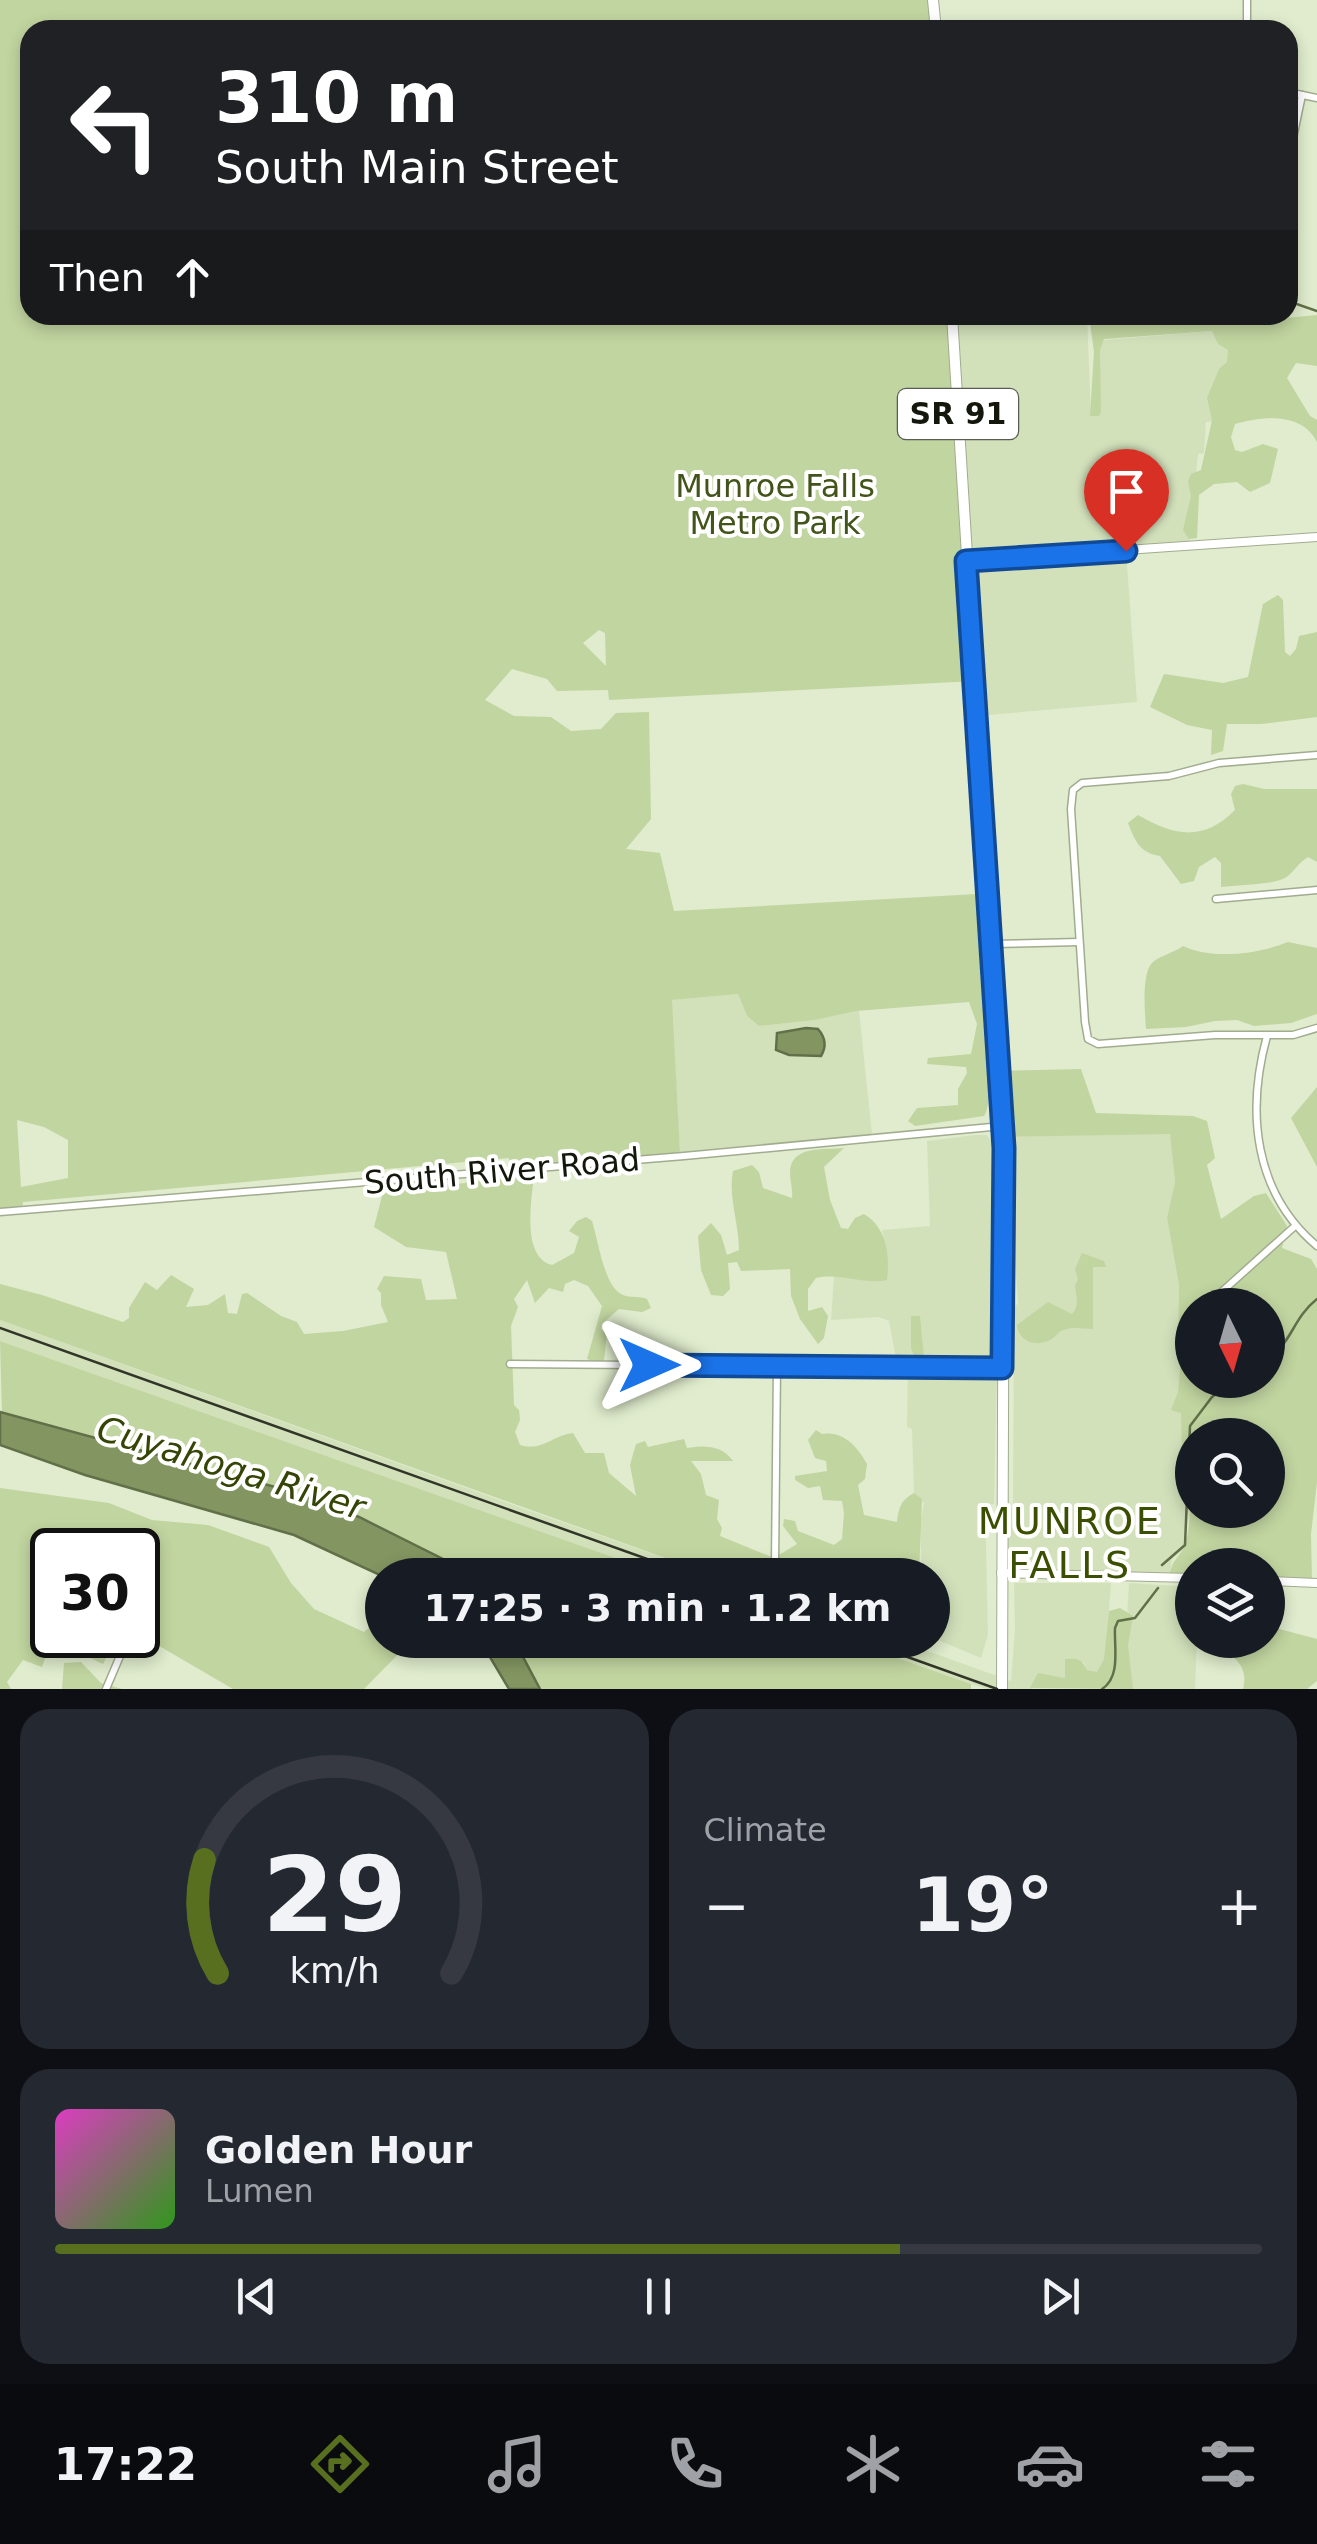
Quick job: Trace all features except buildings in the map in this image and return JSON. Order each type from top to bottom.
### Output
[{"type":"main road","name":"SR 91","points":[[953,325],[1003,1126],[1002,1689]]},
{"type":"street","points":[[1298,93],[1317,98]]},
{"type":"street","points":[[1298,113],[1302,94]]},
{"type":"street","points":[[966,561],[1317,537]]},
{"type":"street","points":[[1317,755],[1219,763],[1170,776],[1082,783],[1072,796],[1086,1034],[1098,1044],[1216,1034],[1292,1035],[1317,1028]]},
{"type":"street","points":[[1216,899],[1317,890]]},
{"type":"street","points":[[991,944],[1079,942]]},
{"type":"street","points":[[1267,1036],[1256,1088],[1260,1147],[1271,1188],[1295,1226],[1317,1246]]},
{"type":"street","name":"South River Road","points":[[0,1212],[1003,1126]]},
{"type":"street","points":[[1226,1288],[1295,1226]]},
{"type":"street","points":[[510,1364],[1002,1368]]},
{"type":"street","points":[[776,1558],[777,1366]]},
{"type":"street","points":[[1001,1574],[1175,1578]]},
{"type":"street","points":[[1285,1582],[1317,1583]]},
{"type":"street","points":[[106,1689],[119,1658]]},
{"type":"shaded area","points":[[953,325],[1087,325],[1091,416],[1095,341],[1213,331],[1230,335],[1232,371],[1218,421],[1206,422],[1204,453],[1198,454],[1189,546],[1126,551],[1137,702],[977,716]]},
{"type":"shaded area","points":[[738,994],[747,1016],[759,1026],[859,1010],[872,1135],[680,1153],[671,1000]]},
{"type":"shaded area","points":[[818,1029],[822,1035],[825,1045],[821,1056],[789,1055],[776,1050],[777,1033]]},
{"type":"shaded area","points":[[1170,1133],[1175,1182],[1167,1218],[1179,1285],[1175,1288],[1175,1398],[1185,1398],[1184,1418],[1175,1418],[1175,1528],[1186,1528],[1183,1548],[1175,1548],[1170,1575],[1001,1573],[1002,1507],[1013,1507],[1014,1306],[1018,1304],[1007,1137]]},
{"type":"shaded area","points":[[986,1135],[998,1146],[996,1361],[988,1365],[897,1364],[889,1321],[879,1317],[831,1320],[834,1276],[846,1277],[887,1253],[882,1230],[930,1226],[927,1141]]},
{"type":"shaded area","points":[[0,1320],[664,1558],[616,1558],[0,1341]]},
{"type":"shaded area","points":[[908,1367],[981,1370],[997,1376],[994,1504],[985,1505],[988,1635],[981,1658],[950,1645],[950,1558],[921,1558],[924,1503],[914,1493],[912,1429],[907,1427]]},
{"type":"shaded area","points":[[0,1412],[290,1491],[359,1517],[441,1558],[365,1558],[365,1568],[294,1535],[85,1475],[0,1445]]},
{"type":"shaded area","points":[[1014,1583],[1111,1583],[1106,1652],[1097,1673],[1087,1671],[1084,1662],[1065,1666],[1066,1678],[1052,1676],[1033,1689],[986,1689],[898,1658],[947,1658],[1011,1681]]},
{"type":"shaded area","points":[[1129,1583],[1175,1586],[1175,1658],[1196,1658],[1195,1689],[1123,1689]]},
{"type":"shaded area","points":[[491,1658],[524,1658],[540,1689],[509,1689]]},
{"type":"green space","name":"Munroe Falls Metro Park","points":[[0,0],[933,0],[935,20],[20,20],[20,325],[953,325],[975,681],[609,700],[608,690],[557,691],[547,679],[512,669],[485,700],[514,716],[551,717],[571,731],[601,729],[616,713],[649,712],[651,819],[626,849],[660,853],[674,911],[977,894],[980,899],[990,1048],[984,1116],[915,1126],[908,1121],[917,1108],[958,1105],[958,1089],[966,1067],[927,1064],[928,1058],[971,1054],[977,1024],[969,1002],[856,1011],[759,1026],[747,1016],[738,994],[672,1000],[680,1153],[535,1165],[530,1222],[535,1250],[542,1259],[552,1265],[574,1253],[579,1237],[569,1231],[586,1217],[592,1221],[616,1291],[647,1299],[651,1308],[642,1312],[619,1309],[602,1324],[601,1329],[607,1334],[604,1360],[599,1363],[587,1359],[602,1306],[588,1286],[574,1280],[565,1284],[563,1292],[549,1288],[535,1303],[527,1280],[514,1299],[518,1307],[511,1326],[514,1405],[520,1420],[515,1432],[520,1445],[541,1445],[573,1433],[585,1453],[604,1453],[609,1473],[636,1496],[630,1465],[636,1444],[645,1441],[648,1447],[684,1439],[687,1448],[718,1449],[733,1461],[691,1461],[701,1474],[706,1495],[719,1500],[720,1536],[774,1558],[665,1558],[0,1320],[0,1284],[123,1322],[129,1318],[129,1308],[145,1282],[157,1290],[171,1275],[194,1289],[186,1307],[208,1305],[225,1294],[228,1313],[237,1314],[242,1294],[247,1293],[297,1322],[304,1334],[388,1322],[377,1289],[384,1276],[421,1279],[426,1300],[457,1299],[446,1252],[406,1247],[374,1227],[383,1192],[511,1178],[509,1158],[23,1202],[22,1210],[0,1212]],"holes":[[[599,630],[605,633],[606,666],[583,643]],[[17,1120],[44,1127],[68,1140],[68,1178],[21,1187]]]},
{"type":"green space","points":[[1317,315],[1317,366],[1296,363],[1287,378],[1310,416],[1317,420],[1317,442],[1302,425],[1292,421],[1269,418],[1235,424],[1231,437],[1235,450],[1242,452],[1263,444],[1278,449],[1270,483],[1250,492],[1237,482],[1214,484],[1199,495],[1197,538],[1189,539],[1183,530],[1191,496],[1188,481],[1191,474],[1201,470],[1212,420],[1207,398],[1219,369],[1227,362],[1228,350],[1218,344],[1212,331],[1104,339],[1100,350],[1101,411],[1099,416],[1090,416],[1094,352],[1090,325],[1298,325],[1298,317]]},
{"type":"green space","points":[[1278,595],[1283,600],[1285,652],[1290,656],[1299,636],[1317,632],[1317,717],[1227,724],[1223,751],[1211,755],[1212,730],[1187,725],[1150,707],[1164,674],[1223,683],[1248,677],[1263,604]]},
{"type":"green space","points":[[1235,786],[1264,789],[1317,789],[1317,862],[1308,857],[1279,880],[1221,887],[1221,863],[1215,857],[1199,867],[1194,881],[1181,884],[1160,856],[1139,845],[1128,823],[1138,815],[1177,831],[1212,827],[1235,810],[1231,794]]},
{"type":"green space","points":[[1288,942],[1317,948],[1317,1014],[1291,1023],[1254,1026],[1237,1020],[1146,1029],[1145,984],[1149,967],[1156,960],[1183,946],[1207,953],[1235,954]]},
{"type":"green space","points":[[1081,1069],[1096,1113],[1193,1116],[1207,1121],[1215,1158],[1207,1165],[1221,1219],[1254,1196],[1266,1193],[1287,1226],[1282,1248],[1311,1259],[1317,1269],[1317,1482],[1311,1534],[1312,1579],[1285,1580],[1285,1548],[1183,1548],[1188,1528],[1285,1528],[1285,1418],[1181,1418],[1181,1413],[1171,1410],[1176,1398],[1285,1398],[1285,1288],[1179,1288],[1167,1218],[1175,1182],[1170,1134],[1004,1137],[1000,1071]]},
{"type":"green space","points":[[1317,1087],[1317,1167],[1291,1118]]},
{"type":"green space","points":[[844,1148],[824,1167],[830,1200],[841,1228],[848,1229],[855,1218],[864,1214],[878,1227],[887,1252],[887,1280],[816,1278],[808,1289],[808,1311],[822,1307],[828,1316],[824,1338],[818,1344],[800,1319],[791,1296],[790,1269],[741,1271],[737,1262],[728,1263],[730,1289],[723,1296],[711,1295],[701,1270],[698,1236],[711,1223],[721,1235],[727,1255],[739,1250],[733,1171],[752,1165],[759,1172],[763,1188],[792,1198],[790,1173],[796,1158],[810,1151]]},
{"type":"green space","points":[[1082,1253],[1104,1261],[1106,1267],[1093,1267],[1093,1329],[1063,1330],[1043,1343],[1032,1343],[1017,1325],[1048,1302],[1072,1314],[1077,1301],[1075,1269]]},
{"type":"green space","points":[[911,1316],[920,1316],[924,1358],[920,1360],[911,1348]]},
{"type":"green space","points":[[0,1341],[616,1558],[441,1558],[359,1517],[290,1491],[2,1413]]},
{"type":"green space","points":[[816,1430],[843,1437],[867,1464],[865,1479],[858,1485],[864,1515],[897,1522],[906,1498],[914,1493],[922,1499],[920,1558],[774,1558],[797,1544],[783,1526],[784,1519],[795,1521],[798,1531],[834,1545],[842,1539],[842,1501],[823,1500],[820,1486],[808,1488],[795,1480],[795,1476],[827,1471],[826,1461],[815,1458],[808,1440]]},
{"type":"green space","points":[[0,1488],[109,1503],[152,1520],[208,1525],[269,1547],[291,1583],[314,1609],[365,1631],[365,1658],[394,1658],[364,1689],[233,1689],[160,1646],[160,1528],[30,1528],[30,1658],[45,1658],[42,1667],[23,1660],[7,1682],[11,1689],[0,1689]]},
{"type":"green space","points":[[1120,1608],[1133,1616],[1128,1645],[1133,1689],[1030,1688],[1038,1673],[1065,1678],[1065,1659],[1079,1660],[1087,1670],[1097,1672],[1104,1659],[1109,1611]]},
{"type":"green space","points":[[1285,1631],[1317,1639],[1317,1681],[1307,1689],[1243,1689],[1240,1665],[1234,1658],[1285,1658]]},
{"type":"green space","points":[[524,1658],[898,1658],[971,1684],[971,1689],[540,1689]]},
{"type":"green space","points":[[81,1662],[101,1683],[122,1689],[62,1689],[64,1663]]},
{"type":"waterway","points":[[1298,304],[1317,311]]},
{"type":"waterway","points":[[1285,1342],[1302,1314],[1317,1299]]},
{"type":"waterway","points":[[1162,1565],[1185,1545],[1190,1426],[1211,1398]]},
{"type":"waterway","points":[[1102,1689],[1114,1670],[1118,1621],[1135,1618],[1158,1588]]},
{"type":"railway","points":[[0,1328],[644,1558]]},
{"type":"railway","points":[[910,1658],[997,1689]]},
{"type":"district","name":"MUNROE FALLS","points":[[1070,1543]]},
{"type":"route","points":[[649,1365],[1002,1368],[1004,1148],[966,561],[1126,551]]},
{"type":"water label","name":"Cuyahoga River","points":[[231,1468]]}]
